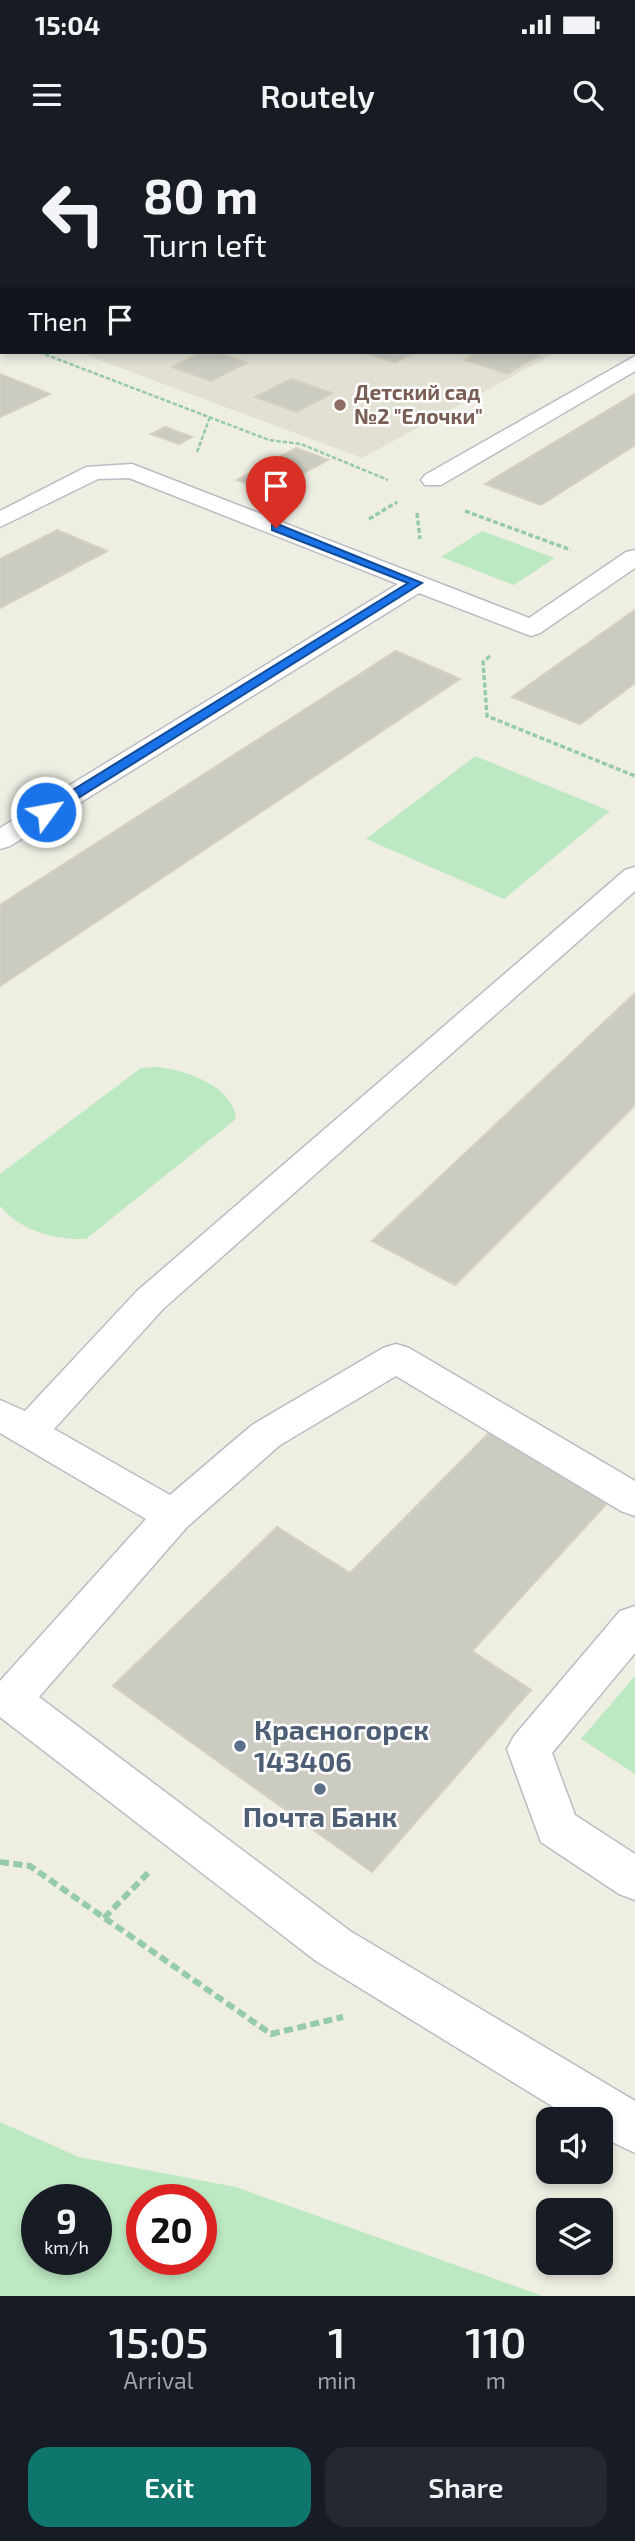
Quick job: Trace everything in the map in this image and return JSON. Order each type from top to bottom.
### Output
[{"type":"lane","points":[[433,480],[635,362]]},
{"type":"lane","points":[[0,520],[94,472],[132,471],[531,628],[627,562]]},
{"type":"lane","points":[[0,841],[417,583]]},
{"type":"lane","points":[[173,1516],[14,1423],[150,1300],[635,876]]},
{"type":"lane","points":[[635,1500],[396,1358],[267,1435],[173,1516],[10,1700],[333,1946],[635,2129]]},
{"type":"lane","points":[[635,1623],[529,1749],[557,1828],[635,1879]]},
{"type":"path","points":[[44,354],[269,440],[301,444],[341,458],[414,492],[627,562]]},
{"type":"path","points":[[323,546],[433,480]]},
{"type":"path","points":[[531,628],[483,662],[487,716],[635,776]]},
{"type":"path","points":[[0,1862],[30,1866],[271,2034],[420,2000]]},
{"type":"shaded area","name":"Детский сад №2 \"Елочки\"","points":[[83,354],[553,354],[362,458]]},
{"type":"green space","points":[[482,531],[555,558],[514,585],[441,557]]},
{"type":"green space","points":[[475,756],[610,811],[504,899],[366,839]]},
{"type":"green space","points":[[158,1067],[194,1076],[217,1089],[233,1107],[236,1119],[86,1239],[51,1236],[28,1228],[8,1215],[0,1206],[0,1174],[141,1068]]},
{"type":"green space","points":[[635,1676],[635,1774],[581,1739]]},
{"type":"green space","points":[[0,2122],[79,2157],[236,2187],[543,2296],[0,2296]]},
{"type":"building","points":[[198,354],[221,354],[247,363],[211,381],[172,367]]},
{"type":"building","points":[[369,354],[412,354],[395,363]]},
{"type":"building","points":[[476,354],[539,356],[507,374],[465,360]]},
{"type":"building","points":[[0,374],[50,394],[0,417]]},
{"type":"building","points":[[291,379],[332,393],[297,412],[255,397]]},
{"type":"building","points":[[635,394],[635,445],[541,505],[485,484]]},
{"type":"building","points":[[165,427],[192,437],[179,444],[151,434]]},
{"type":"building","points":[[296,448],[328,460],[269,492],[237,480]]},
{"type":"building","points":[[57,530],[107,551],[0,608],[0,559]]},
{"type":"building","points":[[635,610],[635,683],[580,724],[512,697]]},
{"type":"building","points":[[396,651],[460,679],[0,986],[0,905]]},
{"type":"building","points":[[635,993],[635,1105],[455,1285],[372,1241]]},
{"type":"building","points":[[490,1432],[609,1501],[472,1651],[531,1690],[372,1872],[113,1686],[277,1527],[350,1573]]},
{"type":"place","name":"Детский сад №2 \"Елочки\"","points":[[340,405]]},
{"type":"place","name":"Красногорск 143406","points":[[240,1746]]},
{"type":"place","name":"Почта Банк","points":[[320,1789]]},
{"type":"route","points":[[46,812],[417,583],[276,528]]}]
